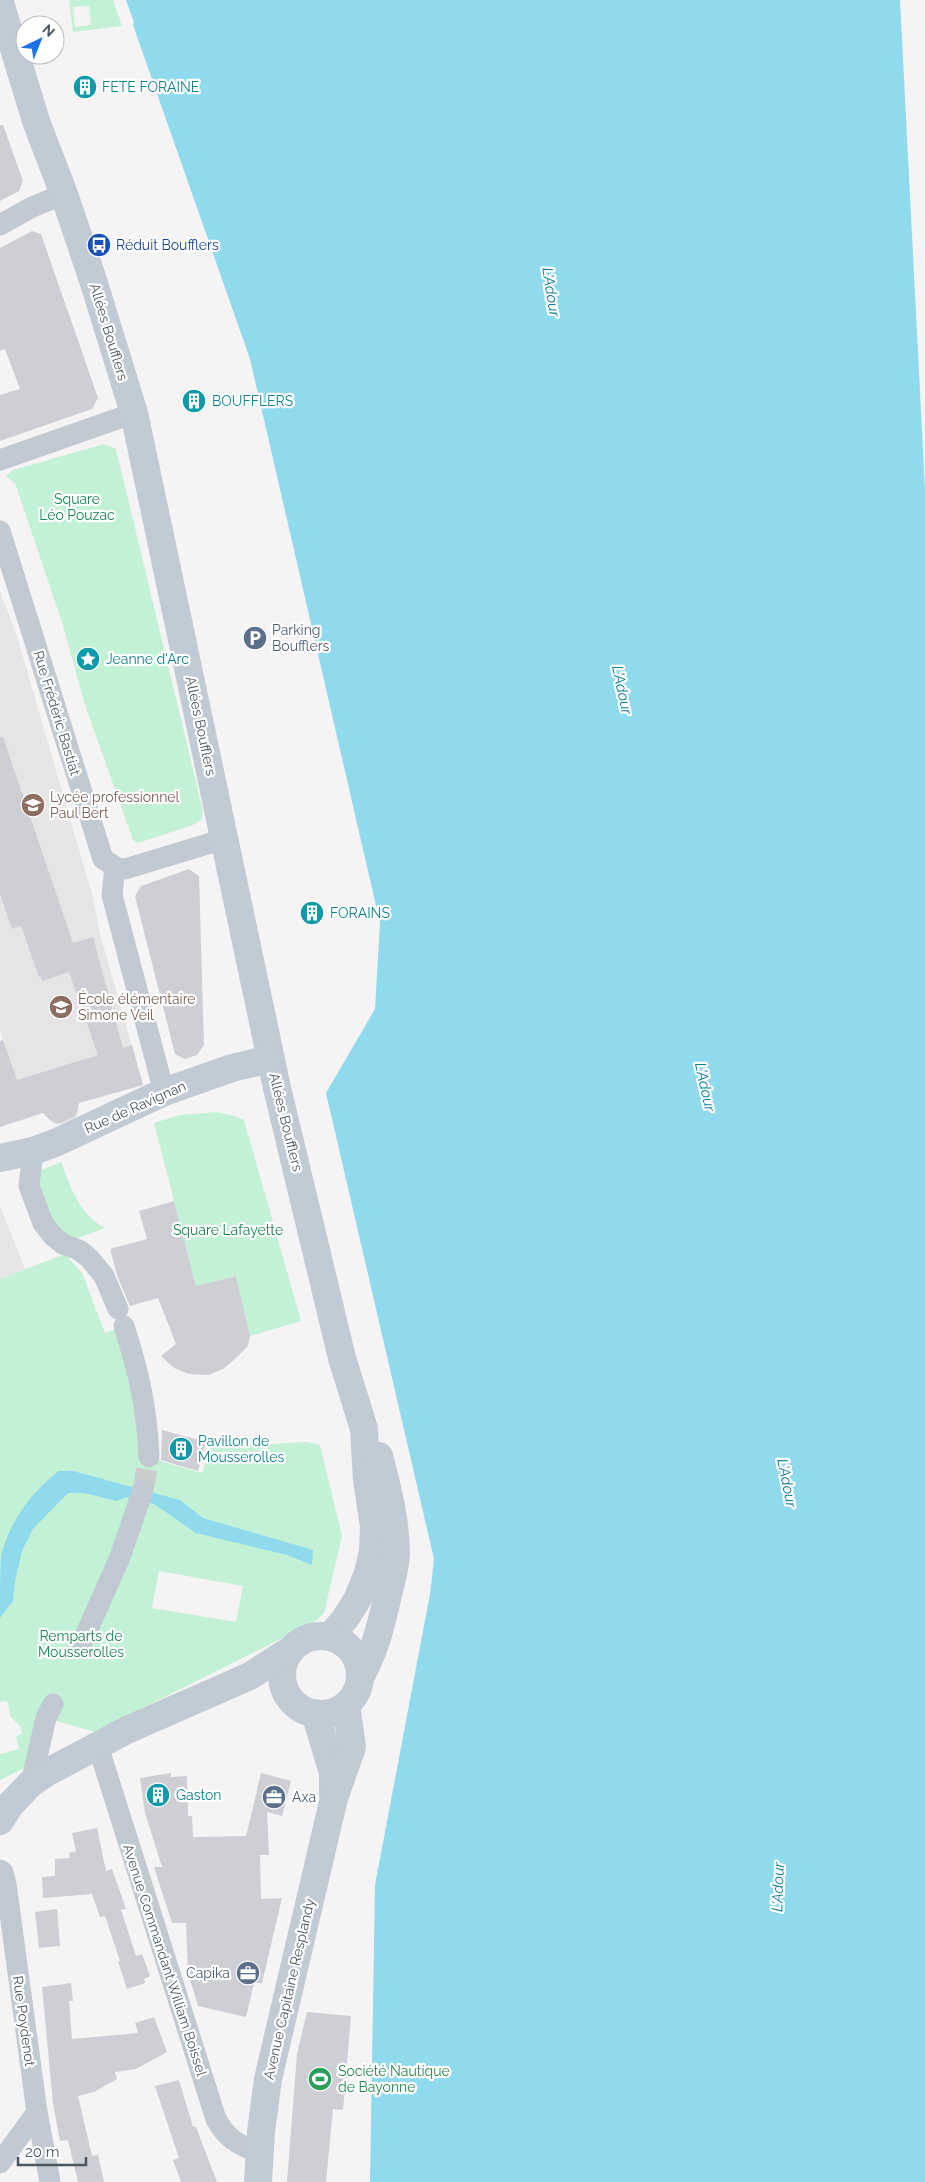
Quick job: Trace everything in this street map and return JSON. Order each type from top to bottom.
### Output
[{"type":"main road","name":"Allées Boufflers","points":[[0,3],[37,124],[94,280],[134,413],[270,1059],[342,1358],[364,1429],[367,1480],[374,1526],[373,1551],[368,1573],[357,1600],[345,1619],[326,1636]]},
{"type":"main road","name":"Rue de Ravignan","points":[[0,1158],[33,1151],[56,1143],[164,1092],[232,1068],[270,1059]]},
{"type":"main road","name":"Allées Boufflers","points":[[360,1678],[374,1652],[382,1625],[394,1573],[396,1554],[389,1494],[376,1444],[364,1429]]},
{"type":"main road","points":[[0,1821],[11,1804],[31,1783],[46,1773],[127,1730],[250,1676],[304,1640],[326,1636],[338,1639],[355,1655],[359,1666],[360,1678],[355,1693],[346,1705],[332,1712],[315,1713],[298,1706],[287,1694],[250,1676]]},
{"type":"main road","points":[[287,1694],[282,1676],[283,1666],[292,1649]]},
{"type":"main road","name":"Avenue Capitaine Resplandy","points":[[258,2182],[259,2152],[268,2079],[334,1798],[352,1747],[346,1705]]},
{"type":"main road","name":"Avenue Capitaine Resplandy","points":[[315,1713],[332,1773],[334,1798]]},
{"type":"street","points":[[0,225],[64,194]]},
{"type":"street","points":[[0,460],[134,413]]},
{"type":"street","name":"Rue Frédéric Bastiat","points":[[0,531],[103,858],[117,868]]},
{"type":"street","points":[[164,1092],[112,895],[114,876],[117,868],[125,869],[224,839]]},
{"type":"street","points":[[33,1151],[29,1186],[43,1223],[53,1236],[63,1244],[79,1250],[89,1258],[104,1276],[121,1318],[138,1372],[148,1421],[149,1457]]},
{"type":"street","points":[[81,1645],[120,1557],[141,1496]]},
{"type":"street","points":[[31,1783],[46,1718],[53,1704]]},
{"type":"street","name":"Avenue Commandant William Boissel","points":[[98,1746],[216,2119],[222,2131],[231,2140],[242,2147],[259,2152]]},
{"type":"street","name":"Rue Poydenot","points":[[0,1870],[3,1872],[6,1884],[37,2112],[50,2182]]},
{"type":"street","points":[[0,2163],[37,2112]]},
{"type":"shaded area","points":[[0,592],[16,633],[93,898],[100,934],[143,1085],[78,1103],[78,1112],[75,1118],[65,1124],[55,1124],[50,1120],[22,1078],[13,1081],[13,1069],[0,1031]]},
{"type":"shaded area","points":[[0,1206],[25,1269],[0,1279]]},
{"type":"green space","points":[[69,0],[113,0],[122,26],[73,32]],"holes":[[[89,6],[91,25],[75,27],[73,7]]]},
{"type":"green space","name":"Square Léo Pouzac","points":[[104,444],[116,449],[203,811],[201,820],[193,825],[138,843],[133,840],[84,702],[63,625],[15,483],[6,476],[13,470]]},
{"type":"green space","name":"Square Lafayette","points":[[217,1112],[244,1120],[301,1321],[250,1336],[236,1276],[196,1286],[154,1123],[180,1115]]},
{"type":"green space","points":[[61,1162],[72,1191],[82,1208],[105,1228],[75,1239],[65,1236],[44,1215],[34,1185],[39,1171]]},
{"type":"green space","name":"Remparts de Mousserolles","points":[[65,1254],[82,1273],[105,1333],[121,1327],[143,1456],[202,1473],[214,1436],[252,1445],[307,1442],[320,1445],[342,1536],[324,1613],[316,1621],[95,1732],[46,1718],[31,1765],[0,1780],[0,1754],[19,1749],[16,1736],[22,1734],[21,1727],[11,1717],[7,1701],[0,1702],[0,1279]],"holes":[[[159,1571],[243,1586],[236,1622],[152,1608]]]},
{"type":"water","name":"L'Adour","points":[[126,0],[900,0],[925,489],[925,2182],[370,2182],[375,1885],[430,1594],[434,1559],[326,1093],[375,1009],[380,923],[250,359],[133,25],[134,22]]},
{"type":"water","points":[[59,1471],[73,1471],[180,1500],[203,1518],[313,1550],[312,1565],[287,1555],[196,1533],[154,1504],[126,1497],[117,1501],[84,1493],[68,1493],[33,1529],[22,1551],[15,1581],[13,1601],[0,1618],[1,1556],[5,1543],[23,1508],[40,1488]]},
{"type":"building","points":[[0,125],[3,125],[23,181],[19,191],[0,201]]},
{"type":"building","points":[[32,231],[41,234],[98,398],[92,409],[0,441],[0,395],[20,389],[5,349],[0,351],[0,248]]},
{"type":"building","points":[[0,737],[3,737],[73,943],[93,937],[123,1048],[132,1045],[143,1085],[79,1103],[76,1116],[58,1124],[50,1120],[43,1113],[0,1127],[0,1041],[3,1040],[17,1080],[98,1055],[69,972],[42,981],[21,926],[12,929],[0,894]]},
{"type":"building","points":[[189,869],[199,876],[204,1045],[197,1055],[185,1059],[175,1054],[135,896],[141,886]]},
{"type":"building","points":[[174,1201],[196,1286],[236,1276],[250,1336],[248,1346],[235,1359],[223,1369],[208,1375],[189,1374],[174,1368],[161,1356],[176,1344],[158,1298],[130,1306],[118,1278],[110,1249],[147,1239],[139,1211]]},
{"type":"building","name":"Pavillon de Mousserolles","points":[[162,1430],[206,1442],[198,1471],[161,1460]]},
{"type":"building","points":[[171,1773],[171,1777],[187,1776],[188,1816],[192,1816],[193,1837],[246,1836],[261,1773],[291,1781],[282,1816],[267,1812],[269,1855],[260,1855],[261,1899],[282,1898],[262,1983],[254,1983],[246,2017],[198,2006],[188,1973],[186,1923],[172,1923],[154,1867],[162,1867],[145,1813],[140,1778]]},
{"type":"building","points":[[97,1828],[106,1871],[112,1869],[126,1909],[121,1910],[136,1956],[142,1954],[150,1976],[144,1979],[145,1983],[127,1989],[105,1916],[100,1917],[92,1894],[43,1898],[42,1877],[55,1876],[55,1859],[70,1858],[69,1853],[76,1851],[72,1833]]},
{"type":"building","points":[[57,1909],[60,1946],[39,1948],[35,1912]]},
{"type":"building","points":[[71,1983],[73,2001],[69,2001],[72,2039],[138,2033],[135,2023],[154,2017],[167,2052],[136,2069],[115,2072],[117,2079],[94,2092],[78,2096],[92,2156],[98,2155],[104,2182],[78,2182],[68,2140],[60,2141],[53,2103],[42,1987]]},
{"type":"building","name":"Société Nautique de Bayonne","points":[[307,2012],[351,2016],[343,2110],[333,2109],[326,2182],[287,2182],[297,2054]]},
{"type":"building","points":[[179,2080],[193,2127],[196,2127],[217,2182],[181,2182],[173,2160],[179,2158],[155,2086]]},
{"type":"tunnel","points":[[143,1490],[149,1457]]},
{"type":"place","name":"FETE FORAINE","points":[[85,87]]},
{"type":"place","name":"Réduit Boufflers","points":[[99,245]]},
{"type":"place","name":"BOUFFLERS","points":[[194,401]]},
{"type":"place","name":"Parking Boufflers","points":[[255,638]]},
{"type":"place","name":"Jeanne d'Arc","points":[[88,659]]},
{"type":"place","name":"Lycée professionnel Paul Bert","points":[[33,805]]},
{"type":"place","name":"FORAINS","points":[[312,913]]},
{"type":"place","name":"École élémentaire Simone Veil","points":[[61,1007]]},
{"type":"place","name":"Pavillon de Mousserolles","points":[[181,1449]]},
{"type":"place","name":"Gaston","points":[[158,1795]]},
{"type":"place","name":"Axa","points":[[274,1797]]},
{"type":"place","name":"Capika","points":[[248,1973]]},
{"type":"place","name":"Société Nautique de Bayonne","points":[[320,2079]]}]
